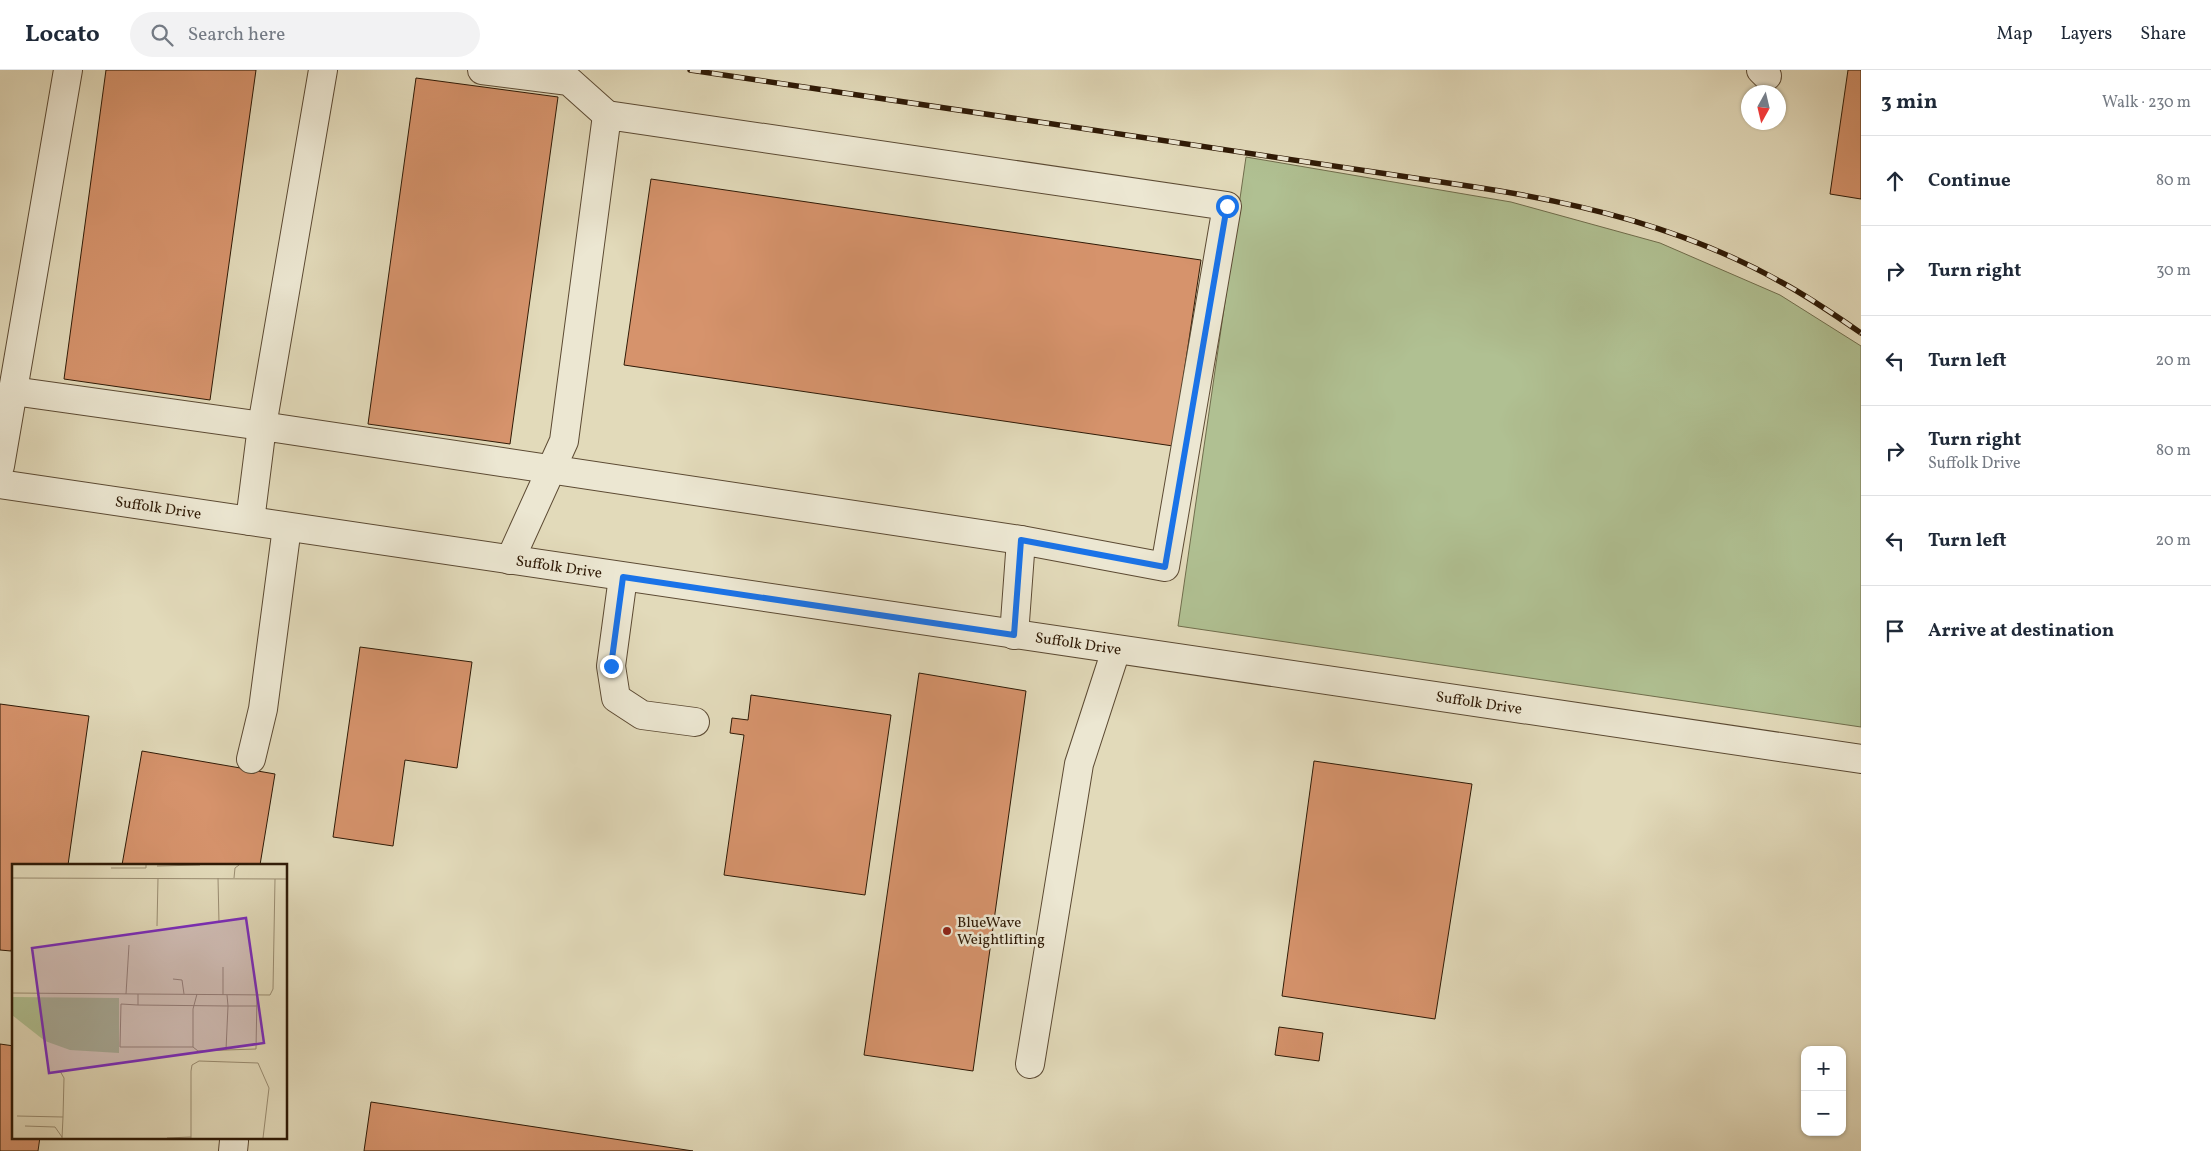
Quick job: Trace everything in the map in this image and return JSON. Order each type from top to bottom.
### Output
[{"type":"street","points":[[0,466],[68,70]]},
{"type":"street","points":[[250,521],[262,426],[323,70]]},
{"type":"street","points":[[13,391],[262,426],[1021,540],[1165,567],[1227,206],[608,115],[569,81],[482,70]]},
{"type":"street","points":[[510,560],[564,440],[608,115]]},
{"type":"street","name":"Suffolk Drive","points":[[0,484],[1861,759]]},
{"type":"street","points":[[251,759],[263,709],[287,527]]},
{"type":"street","points":[[1014,635],[1021,540]]},
{"type":"street","points":[[623,577],[611,666],[616,698],[642,715],[695,722]]},
{"type":"street","points":[[1030,1064],[1079,764],[1116,650]]},
{"type":"green space","points":[[1246,157],[1511,202],[1660,243],[1780,295],[1861,346],[1861,727],[1178,626]]},
{"type":"building","points":[[106,70],[256,70],[210,400],[64,379]]},
{"type":"building","points":[[1848,70],[1861,70],[1861,199],[1830,194]]},
{"type":"building","points":[[416,78],[558,97],[510,444],[368,424]]},
{"type":"building","points":[[651,179],[1201,260],[1173,446],[624,365]]},
{"type":"building","points":[[360,647],[472,662],[457,768],[405,760],[393,846],[333,837]]},
{"type":"building","points":[[919,673],[1026,691],[973,1071],[864,1055]]},
{"type":"building","points":[[751,695],[891,715],[865,895],[724,875],[744,735],[730,733],[732,718],[748,720]]},
{"type":"building","points":[[0,704],[89,716],[68,864],[12,864],[12,947],[11,951],[0,950]]},
{"type":"building","points":[[142,751],[275,774],[260,864],[122,864]]},
{"type":"building","points":[[1314,761],[1472,784],[1435,1019],[1282,996]]},
{"type":"building","points":[[1279,1027],[1323,1033],[1319,1061],[1275,1055]]},
{"type":"building","points":[[0,1044],[12,1046],[12,1138],[40,1138],[38,1151],[0,1151]]},
{"type":"building","points":[[371,1102],[693,1151],[364,1151]]},
{"type":"railway","points":[[690,70],[1475,187],[1554,201],[1632,221],[1708,247],[1745,263],[1791,288],[1822,306],[1861,333]]},
{"type":"place","name":"BlueWave Weightlifting","points":[[947,931]]},
{"type":"route","points":[[611,666],[623,577],[1014,635],[1021,540],[1165,567],[1227,206]]}]
